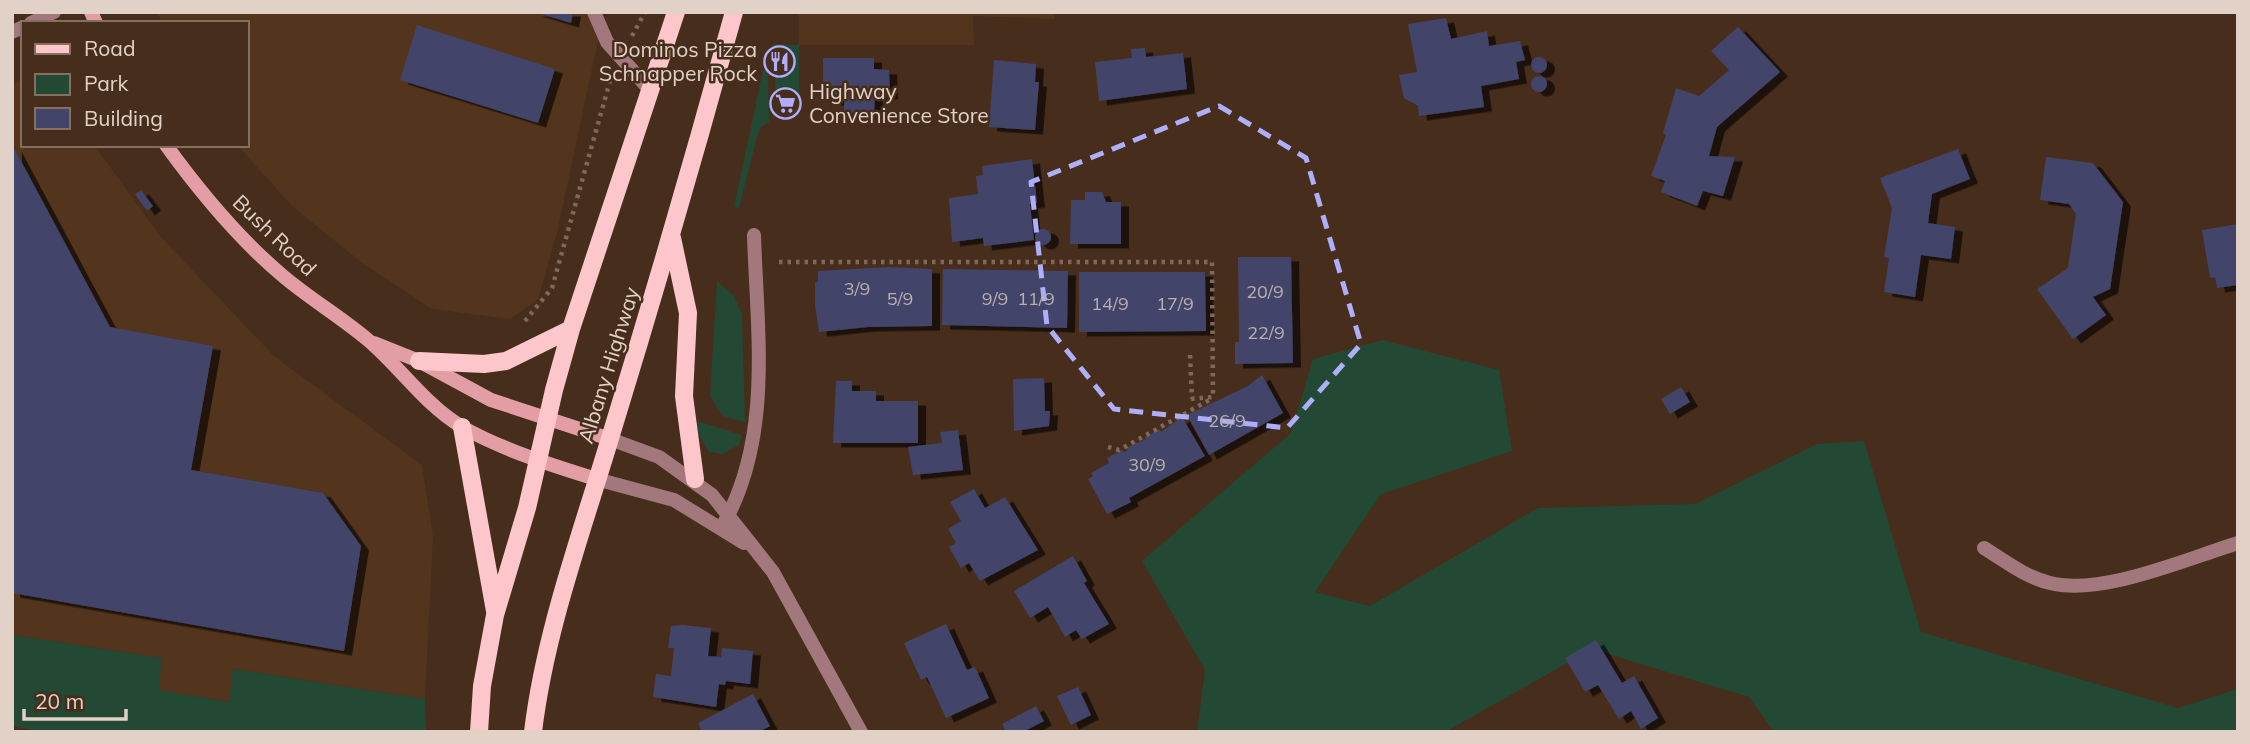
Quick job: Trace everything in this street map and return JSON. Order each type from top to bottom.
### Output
[{"type":"main road","name":"Albany Highway","points":[[479,732],[482,686],[495,615],[571,329],[676,12]]},
{"type":"main road","name":"Albany Highway","points":[[533,732],[537,698],[596,479],[672,235],[734,12]]},
{"type":"main road","name":"Bush Road","points":[[168,147],[198,187],[247,242],[283,276],[369,341],[425,399],[462,427],[538,461],[596,479]]},
{"type":"main road","points":[[672,235],[688,313],[684,396],[695,479]]},
{"type":"main road","points":[[419,361],[474,364],[506,361],[571,329]]},
{"type":"main road","name":"Bush Road","points":[[369,341],[419,361],[491,400],[610,439]]},
{"type":"main road","points":[[462,427],[495,615]]},
{"type":"street","points":[[35,21],[54,12]]},
{"type":"street","points":[[594,12],[607,42],[650,90]]},
{"type":"street","points":[[725,522],[751,456],[758,424],[754,236]]},
{"type":"street","points":[[610,439],[659,457],[695,479],[712,495],[725,522]]},
{"type":"street","points":[[596,479],[667,498],[725,522],[757,552],[790,601],[861,732]]},
{"type":"street","points":[[1984,548],[2024,574],[2051,583],[2078,586],[2132,575],[2238,543]]},
{"type":"path","points":[[628,41],[638,30],[645,12]]},
{"type":"path","points":[[520,326],[552,288],[610,83]]},
{"type":"path","points":[[774,262],[1212,262],[1213,397]]},
{"type":"path","points":[[1190,355],[1191,399],[1213,397]]},
{"type":"path","points":[[1108,447],[1119,450],[1213,397]]},
{"type":"highlighted area","points":[[1219,106],[1306,158],[1361,344],[1287,428],[1114,409],[1047,326],[1031,182]]},
{"type":"shaded area","points":[[157,12],[604,12],[558,229],[538,299],[510,319],[432,309],[361,262],[293,207],[239,147],[248,147],[248,21],[161,21]]},
{"type":"shaded area","points":[[799,12],[1055,12],[1055,19],[973,16],[974,45],[799,45]]},
{"type":"shaded area","points":[[21,81],[21,147],[95,147],[161,237],[274,356],[422,465],[433,536],[425,699],[233,669],[230,702],[158,690],[162,658],[12,635],[12,85]]},
{"type":"green space","points":[[773,44],[799,45],[799,105],[777,116]]},
{"type":"green space","points":[[763,70],[768,70],[769,122],[761,127],[757,137],[739,208],[734,207]]},
{"type":"green space","points":[[717,281],[734,296],[742,314],[745,422],[723,416],[710,396]]},
{"type":"green space","points":[[1382,340],[1499,370],[1512,451],[1381,494],[1315,592],[1370,606],[1538,508],[1695,504],[1817,444],[1864,441],[1921,632],[2178,708],[2238,689],[2238,732],[1774,732],[1749,697],[1592,649],[1445,732],[1197,732],[1205,670],[1142,561],[1291,433],[1313,359]]},
{"type":"green space","points":[[697,421],[742,435],[739,445],[722,454],[709,452],[699,435]]},
{"type":"green space","points":[[12,635],[162,658],[159,690],[229,702],[233,669],[425,699],[426,732],[43,732],[12,726]]},
{"type":"building","points":[[534,12],[573,12],[571,23]]},
{"type":"building","points":[[1446,18],[1451,39],[1487,31],[1489,46],[1520,41],[1525,60],[1516,62],[1519,79],[1481,86],[1484,107],[1419,116],[1418,106],[1404,98],[1399,75],[1417,72],[1408,24]]},
{"type":"building","points":[[417,25],[555,69],[538,123],[400,80]]},
{"type":"building","points":[[1738,27],[1780,72],[1717,127],[1709,156],[1735,157],[1723,196],[1703,191],[1697,206],[1661,192],[1665,181],[1651,176],[1666,135],[1663,133],[1676,88],[1699,96],[1729,70],[1711,51]]},
{"type":"building","points":[[1145,48],[1146,57],[1183,53],[1187,89],[1099,101],[1095,62],[1132,58],[1131,49]]},
{"type":"building","points":[[1539,57],[1545,59],[1545,71],[1539,73],[1533,71],[1531,65],[1533,59]]},
{"type":"building","points":[[823,58],[874,58],[874,69],[889,70],[890,95],[875,95],[874,116],[844,117],[844,101],[823,101]]},
{"type":"building","points":[[994,60],[1036,64],[1035,82],[1039,82],[1035,130],[989,127]]},
{"type":"building","points":[[1539,76],[1545,78],[1545,90],[1539,92],[1533,90],[1531,84],[1533,78]]},
{"type":"building","points":[[14,148],[110,327],[213,346],[191,470],[323,493],[361,546],[344,651],[12,593]]},
{"type":"building","points":[[1958,149],[1970,179],[1932,194],[1928,223],[1955,227],[1951,259],[1921,255],[1915,297],[1884,292],[1889,258],[1884,257],[1892,208],[1880,178]]},
{"type":"building","points":[[2046,157],[2093,163],[2123,202],[2110,289],[2093,297],[2106,315],[2073,339],[2037,289],[2068,268],[2076,214],[2069,204],[2040,200]]},
{"type":"building","points":[[1032,159],[1037,203],[1030,204],[1034,240],[984,246],[983,238],[952,242],[949,198],[978,194],[976,176],[983,175],[982,166]]},
{"type":"building","points":[[141,190],[153,206],[147,211],[135,194]]},
{"type":"building","points":[[1085,192],[1102,192],[1106,202],[1121,202],[1121,244],[1070,244],[1071,200],[1085,200]]},
{"type":"building","points":[[2238,224],[2238,285],[2217,288],[2215,277],[2210,278],[2202,230]]},
{"type":"building","points":[[1043,229],[1049,231],[1049,243],[1043,245],[1037,243],[1035,237],[1037,231]]},
{"type":"building","points":[[1238,257],[1291,257],[1293,363],[1235,364],[1235,342],[1239,342]]},
{"type":"building","points":[[889,267],[932,269],[932,326],[868,327],[819,332],[815,305],[818,271]]},
{"type":"building","points":[[943,269],[1068,271],[1067,328],[942,325]]},
{"type":"building","points":[[1079,272],[1205,272],[1206,331],[1079,332]]},
{"type":"building","points":[[1262,375],[1283,413],[1209,455],[1187,415],[1248,386]]},
{"type":"building","points":[[1044,378],[1045,411],[1050,411],[1049,426],[1014,431],[1013,379]]},
{"type":"building","points":[[836,381],[852,381],[852,391],[876,391],[876,401],[918,401],[918,443],[833,443]]},
{"type":"building","points":[[1681,387],[1690,402],[1670,414],[1661,399]]},
{"type":"building","points":[[1182,417],[1205,456],[1129,498],[1131,502],[1107,514],[1088,479],[1093,476],[1091,473],[1109,463],[1107,458],[1122,450],[1127,451],[1126,448],[1146,439],[1145,437],[1159,429],[1161,432]]},
{"type":"building","points":[[958,430],[963,470],[913,475],[908,447],[942,443],[940,432]]},
{"type":"building","points":[[974,489],[985,508],[1005,497],[1038,550],[980,581],[969,563],[961,568],[949,547],[956,543],[948,529],[961,521],[950,502]]},
{"type":"building","points":[[1073,556],[1087,581],[1084,583],[1109,624],[1082,639],[1076,630],[1065,637],[1048,607],[1030,618],[1014,591]]},
{"type":"building","points":[[946,624],[967,670],[975,667],[989,698],[946,718],[927,677],[921,680],[904,643]]},
{"type":"building","points":[[671,626],[711,628],[708,656],[721,657],[722,648],[753,651],[750,684],[726,681],[725,685],[719,684],[716,707],[653,697],[656,674],[671,676],[674,648],[668,648]]},
{"type":"building","points":[[1596,640],[1622,683],[1634,676],[1658,718],[1641,729],[1631,711],[1619,719],[1598,685],[1585,692],[1565,658]]},
{"type":"building","points":[[1078,687],[1091,715],[1071,725],[1057,696]]},
{"type":"building","points":[[753,694],[770,726],[759,732],[702,732],[698,723]]},
{"type":"building","points":[[1036,706],[1044,721],[1023,732],[1006,732],[1002,724]]},
{"type":"place","name":"Dominos Pizza Schnapper Rock","points":[[780,61]]},
{"type":"place","name":"Highway Convenience Store","points":[[786,103]]}]
